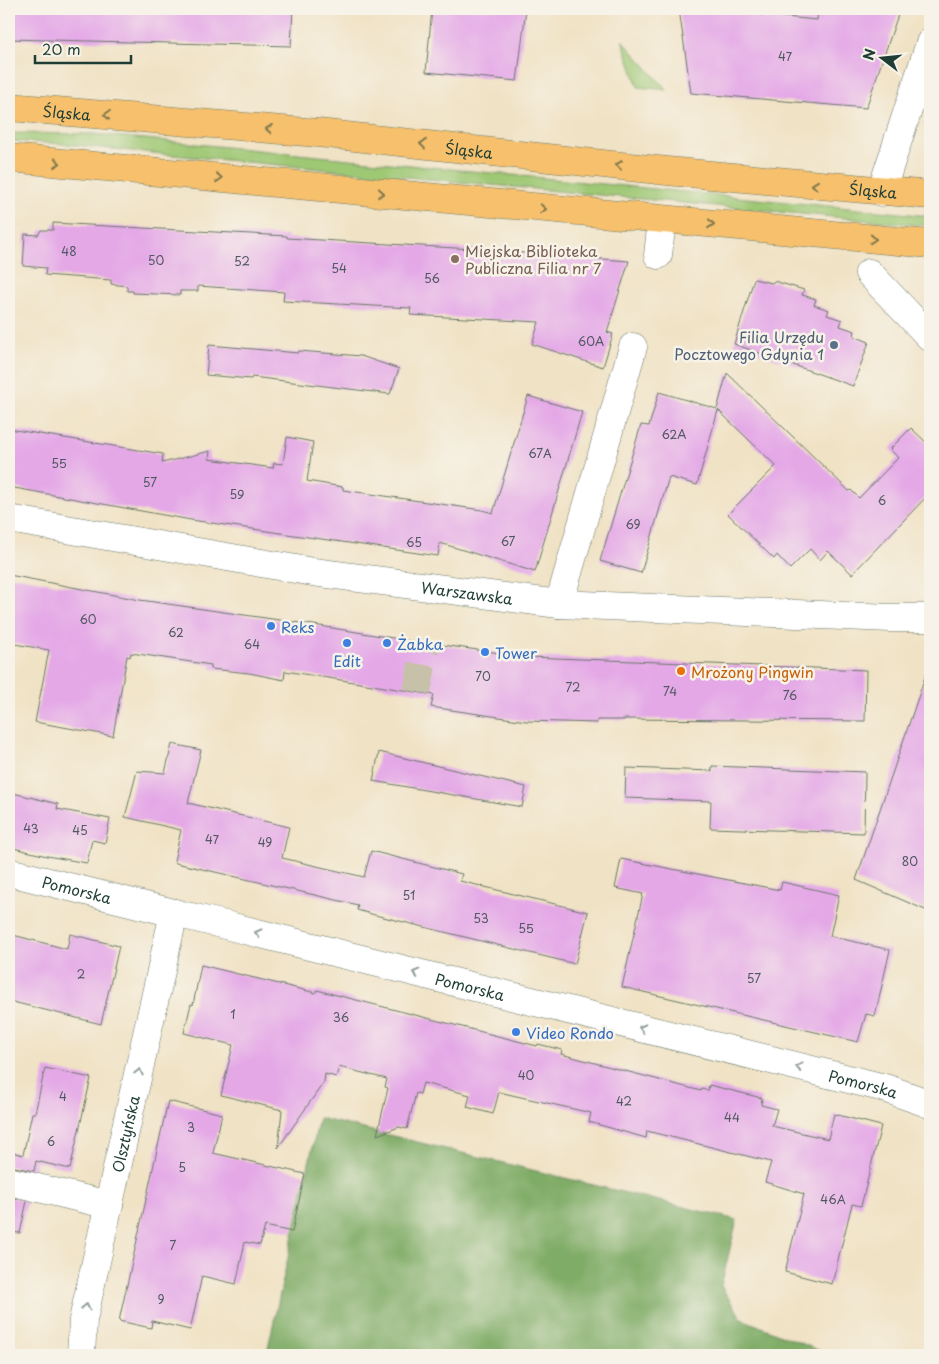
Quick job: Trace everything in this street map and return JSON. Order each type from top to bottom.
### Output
[{"type":"main road","name":"Śląska","points":[[9,107],[318,133],[648,169],[881,192],[930,195]]},
{"type":"main road","points":[[9,158],[930,244]]},
{"type":"street","points":[[881,192],[930,43]]},
{"type":"street","points":[[658,255],[662,220]]},
{"type":"street","points":[[869,273],[930,337]]},
{"type":"street","points":[[560,604],[632,347]]},
{"type":"street","name":"Warszawska","points":[[9,519],[312,572],[560,604],[870,618],[930,618]]},
{"type":"street","name":"Pomorska","points":[[9,872],[885,1088],[930,1104]]},
{"type":"street","name":"Olsztyńska","points":[[81,1355],[83,1320],[174,913]]},
{"type":"street","points":[[9,1181],[109,1205]]},
{"type":"green space","points":[[622,40],[667,90],[638,87]]},
{"type":"green space","points":[[9,133],[94,134],[930,216],[930,226],[63,144],[9,141]]},
{"type":"green space","points":[[319,1118],[737,1220],[721,1286],[742,1319],[830,1355],[267,1355]]},
{"type":"building","points":[[9,9],[293,9],[291,46],[9,39]]},
{"type":"building","points":[[432,9],[526,9],[517,81],[426,72]]},
{"type":"building","points":[[679,9],[699,9],[817,20],[818,9],[900,9],[866,108],[691,93]]},
{"type":"building","points":[[53,223],[287,236],[287,238],[629,261],[607,332],[613,334],[603,367],[532,344],[539,322],[410,315],[411,308],[283,301],[284,292],[198,286],[198,291],[180,291],[180,295],[133,293],[133,291],[127,291],[127,286],[111,284],[111,280],[45,275],[46,268],[23,266],[25,234],[38,235],[41,230],[53,230]]},
{"type":"building","points":[[754,279],[772,283],[774,281],[804,290],[802,295],[816,299],[814,305],[829,310],[827,315],[842,320],[840,326],[855,331],[854,336],[869,342],[853,386],[734,344]]},
{"type":"building","points":[[209,345],[298,353],[299,351],[361,356],[399,369],[390,394],[252,377],[251,379],[206,375]]},
{"type":"building","points":[[727,373],[849,491],[851,490],[859,498],[898,458],[890,449],[911,428],[930,446],[930,493],[852,574],[828,551],[820,560],[810,549],[790,569],[777,555],[774,559],[728,514],[776,466],[718,410],[697,485],[669,477],[641,573],[600,561],[641,425],[649,426],[659,392],[717,409]]},
{"type":"building","points":[[528,396],[582,412],[535,572],[440,543],[438,556],[191,520],[9,487],[9,429],[163,454],[162,463],[210,451],[209,459],[273,468],[274,463],[283,464],[287,437],[313,442],[307,481],[343,487],[343,490],[493,513]]},
{"type":"building","points":[[9,575],[140,600],[529,657],[866,670],[865,721],[624,719],[597,720],[597,723],[526,721],[431,707],[434,695],[285,671],[284,680],[249,673],[211,669],[211,665],[131,653],[130,657],[127,656],[113,736],[35,722],[49,650],[9,643]]},
{"type":"building","points":[[926,674],[930,674],[930,912],[856,880]]},
{"type":"building","points":[[172,744],[201,750],[188,803],[289,827],[282,858],[364,877],[371,851],[462,874],[460,881],[588,912],[575,964],[375,915],[357,910],[358,905],[176,863],[174,861],[181,830],[125,817],[137,771],[165,773]]},
{"type":"building","points":[[379,752],[526,787],[522,807],[373,781]]},
{"type":"building","points":[[712,766],[865,772],[864,833],[710,828],[711,801],[625,798],[626,768],[712,771]]},
{"type":"building","points":[[9,792],[58,804],[57,809],[110,819],[105,843],[92,840],[87,863],[9,847]]},
{"type":"building","points":[[621,859],[780,890],[782,882],[839,895],[830,936],[890,950],[875,1016],[866,1014],[858,1042],[622,987],[643,894],[615,888]]},
{"type":"building","points":[[9,934],[67,949],[70,934],[119,946],[101,1024],[9,1001]]},
{"type":"building","points":[[201,965],[316,993],[317,990],[537,1046],[538,1044],[562,1050],[561,1054],[701,1091],[702,1089],[708,1091],[709,1085],[762,1098],[761,1105],[777,1109],[772,1126],[828,1139],[834,1114],[881,1126],[861,1206],[852,1204],[832,1284],[785,1272],[804,1194],[765,1182],[771,1162],[647,1131],[646,1138],[589,1122],[591,1113],[499,1092],[493,1114],[467,1107],[470,1095],[423,1083],[420,1094],[416,1093],[407,1129],[399,1127],[377,1135],[388,1088],[385,1087],[387,1079],[339,1067],[336,1077],[325,1074],[324,1082],[278,1148],[282,1110],[221,1095],[233,1045],[184,1033],[191,1004],[193,1005]]},
{"type":"building","points":[[45,1068],[91,1078],[70,1169],[36,1161],[34,1171],[9,1166],[9,1151],[23,1155],[32,1113],[35,1113]]},
{"type":"building","points":[[168,1101],[222,1114],[213,1153],[305,1174],[292,1232],[265,1226],[260,1245],[245,1242],[236,1284],[202,1276],[190,1330],[152,1321],[151,1328],[119,1321]]},
{"type":"building","points":[[9,1197],[27,1201],[20,1233],[9,1232]]},
{"type":"tunnel","points":[[417,692],[426,642]]},
{"type":"place","name":"Miejska Biblioteka Publiczna Filia nr 7","points":[[455,259]]},
{"type":"place","name":"Filia Urzędu Pocztowego Gdynia 1","points":[[834,345]]},
{"type":"place","name":"Reks","points":[[271,626]]},
{"type":"place","name":"Edit","points":[[347,643]]},
{"type":"place","name":"Żabka","points":[[387,643]]},
{"type":"place","name":"Tower","points":[[485,652]]},
{"type":"place","name":"Mrożony Pingwin","points":[[681,671]]},
{"type":"place","name":"Video Rondo","points":[[516,1032]]}]
